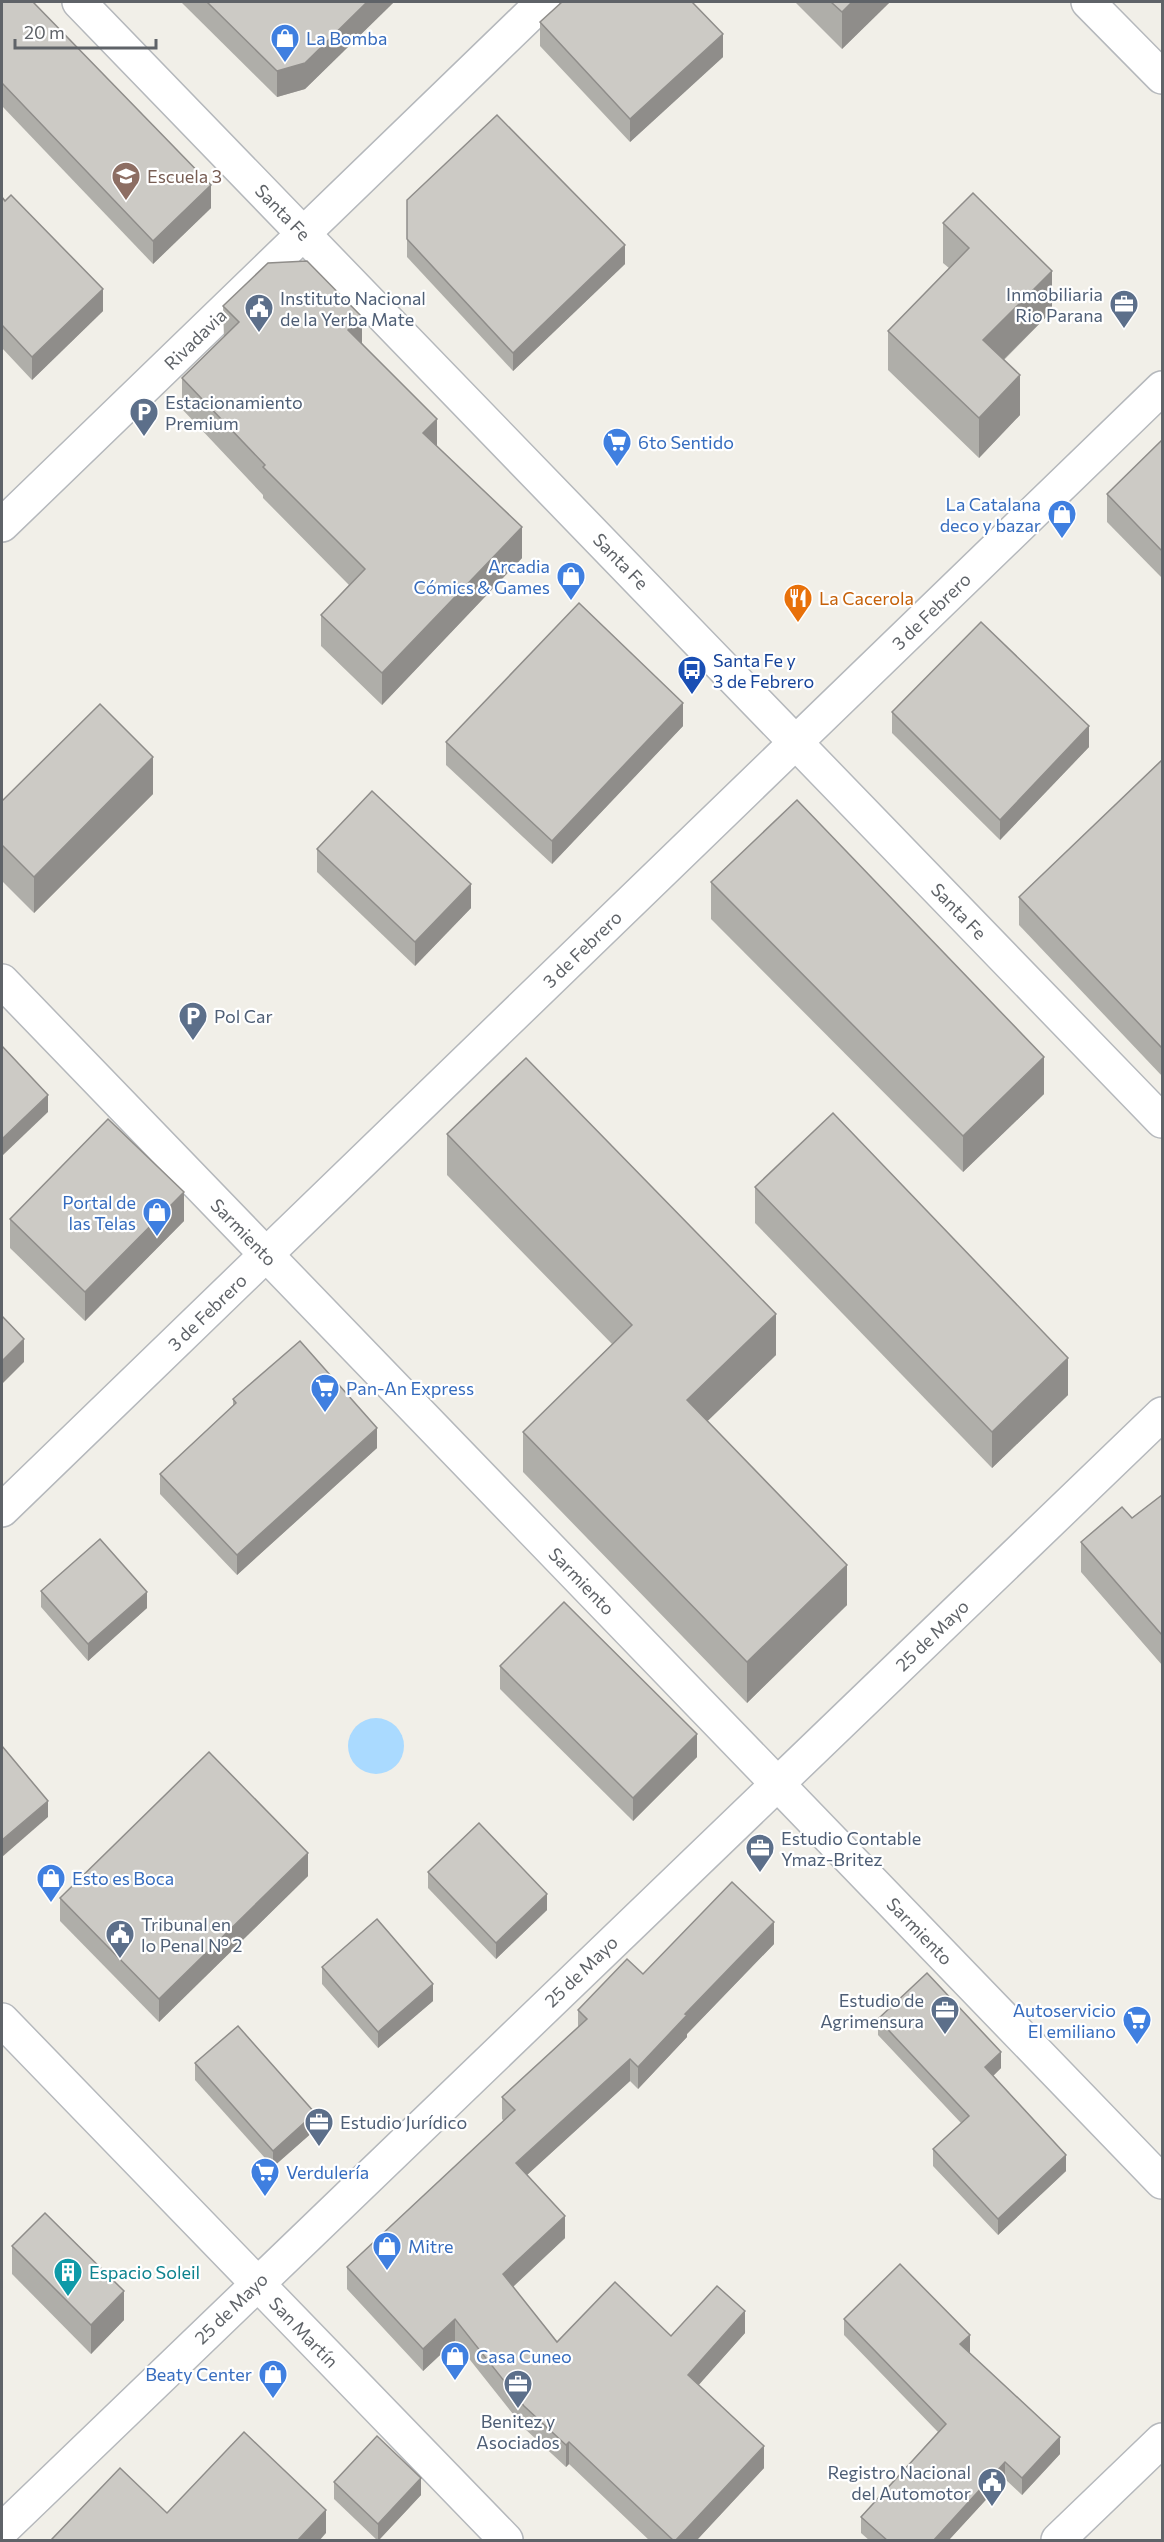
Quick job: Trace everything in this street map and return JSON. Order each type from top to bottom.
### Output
[{"type":"street","name":"Santa Fe","points":[[80,2],[1162,1121]]},
{"type":"street","name":"Rivadavia","points":[[2,525],[543,2]]},
{"type":"street","points":[[1088,2],[1162,77]]},
{"type":"street","name":"3 de Febrero","points":[[2,1510],[1162,388]]},
{"type":"street","name":"Sarmiento","points":[[2,981],[1162,2182]]},
{"type":"street","name":"25 de Mayo","points":[[2,2530],[1162,1414]]},
{"type":"street","name":"San Martín","points":[[2,2020],[506,2541]]},
{"type":"street","points":[[1058,2541],[1162,2440]]},
{"type":"water","points":[[376,1718],[387,1720],[396,1726],[402,1735],[404,1746],[402,1757],[396,1766],[387,1772],[376,1774],[365,1772],[356,1766],[350,1757],[348,1746],[350,1735],[356,1726],[365,1720]]},
{"type":"building","points":[[2,2],[33,2],[211,185],[153,241],[2,83]]},
{"type":"building","points":[[207,2],[367,2],[305,63],[277,71]]},
{"type":"building","points":[[562,2],[692,2],[723,34],[630,119],[540,22]]},
{"type":"building","points":[[831,2],[852,2],[842,12]]},
{"type":"building","points":[[497,115],[625,245],[513,353],[407,239],[407,200]]},
{"type":"building","points":[[973,193],[1052,271],[983,340],[1020,375],[979,418],[888,331],[969,248],[943,223]]},
{"type":"building","points":[[11,195],[103,289],[32,357],[2,325],[2,197],[5,201]]},
{"type":"building","points":[[307,261],[362,317],[348,330],[437,419],[423,433],[522,527],[382,673],[321,615],[365,569],[263,467],[265,465],[182,378],[239,322],[223,306],[268,263]]},
{"type":"building","points":[[1162,440],[1162,551],[1107,494]]},
{"type":"building","points":[[579,603],[683,703],[552,841],[446,742]]},
{"type":"building","points":[[981,622],[1089,726],[1000,820],[892,712]]},
{"type":"building","points":[[100,704],[153,757],[34,877],[2,845],[2,801]]},
{"type":"building","points":[[1162,760],[1162,1048],[1019,897]]},
{"type":"building","points":[[372,791],[471,884],[415,942],[317,849]]},
{"type":"building","points":[[797,800],[1044,1057],[963,1136],[711,882]]},
{"type":"building","points":[[2,1046],[48,1095],[2,1139]]},
{"type":"building","points":[[526,1058],[776,1314],[687,1400],[847,1565],[747,1662],[523,1432],[632,1325],[447,1134]]},
{"type":"building","points":[[833,1113],[1068,1358],[992,1432],[755,1187]]},
{"type":"building","points":[[108,1119],[184,1192],[85,1292],[10,1219]]},
{"type":"building","points":[[2,1316],[24,1339],[2,1361]]},
{"type":"building","points":[[300,1341],[377,1428],[237,1555],[160,1474],[236,1403],[233,1399]]},
{"type":"building","points":[[1162,1495],[1162,1635],[1081,1542],[1122,1507],[1132,1518]]},
{"type":"building","points":[[100,1539],[147,1592],[88,1644],[41,1591]]},
{"type":"building","points":[[564,1602],[697,1734],[633,1798],[500,1666]]},
{"type":"building","points":[[2,1746],[48,1801],[2,1840]]},
{"type":"building","points":[[209,1752],[308,1853],[159,1999],[60,1898]]},
{"type":"building","points":[[479,1823],[547,1894],[496,1943],[428,1872]]},
{"type":"building","points":[[732,1882],[774,1922],[685,2014],[687,2015],[638,2067],[630,2059],[516,2163],[565,2216],[503,2274],[557,2342],[615,2282],[671,2336],[717,2286],[745,2311],[688,2375],[764,2446],[674,2541],[569,2442],[566,2445],[524,2406],[455,2319],[423,2349],[347,2267],[515,2110],[502,2097],[587,2019],[578,2010],[627,1959],[643,1974]]},
{"type":"building","points":[[377,1919],[433,1984],[378,2032],[322,1967]]},
{"type":"building","points":[[927,1973],[1001,2052],[985,2067],[1066,2155],[998,2219],[933,2149],[969,2116],[878,2019]]},
{"type":"building","points":[[238,2026],[315,2113],[273,2151],[195,2063]]},
{"type":"building","points":[[45,2213],[124,2291],[91,2325],[12,2246]]},
{"type":"building","points":[[900,2264],[970,2335],[960,2344],[1060,2437],[1022,2478],[1005,2462],[933,2541],[888,2541],[861,2517],[946,2424],[844,2319]]},
{"type":"building","points":[[244,2432],[326,2510],[297,2541],[54,2541],[52,2539],[120,2468],[167,2513]]},
{"type":"building","points":[[377,2436],[421,2478],[378,2524],[334,2482]]},
{"type":"place","name":"La Bomba","points":[[285,64]]},
{"type":"place","name":"Escuela 3","points":[[126,202]]},
{"type":"place","name":"Inmobiliaria Rio Parana","points":[[1124,330]]},
{"type":"place","name":"Instituto Nacional de la Yerba Mate","points":[[259,334]]},
{"type":"place","name":"Estacionamiento Premium","points":[[144,438]]},
{"type":"place","name":"6to Sentido","points":[[617,468]]},
{"type":"place","name":"La Catalana deco y bazar","points":[[1062,540]]},
{"type":"place","name":"Arcadia Cómics & Games","points":[[571,602]]},
{"type":"place","name":"La Cacerola","points":[[798,624]]},
{"type":"place","name":"Santa Fe y 3 de Febrero","points":[[692,696]]},
{"type":"place","name":"Pol Car","points":[[193,1042]]},
{"type":"place","name":"Portal de las Telas","points":[[157,1238]]},
{"type":"place","name":"Pan-An Express","points":[[325,1414]]},
{"type":"place","name":"Estudio Contable Ymaz-Britez","points":[[760,1874]]},
{"type":"place","name":"Esto es Boca","points":[[51,1904]]},
{"type":"place","name":"Tribunal en lo Penal Nº 2","points":[[120,1960]]},
{"type":"place","name":"Estudio de Agrimensura","points":[[945,2036]]},
{"type":"place","name":"Autoservicio El emiliano","points":[[1137,2046]]},
{"type":"place","name":"Estudio Jurídico","points":[[319,2148]]},
{"type":"place","name":"Verdulería","points":[[265,2198]]},
{"type":"place","name":"Mitre","points":[[387,2272]]},
{"type":"place","name":"Espacio Soleil","points":[[68,2298]]},
{"type":"place","name":"Casa Cuneo","points":[[455,2382]]},
{"type":"place","name":"Beaty Center","points":[[273,2400]]},
{"type":"place","name":"Benitez y Asociados","points":[[518,2410]]},
{"type":"place","name":"Registro Nacional del Automotor","points":[[992,2508]]}]
